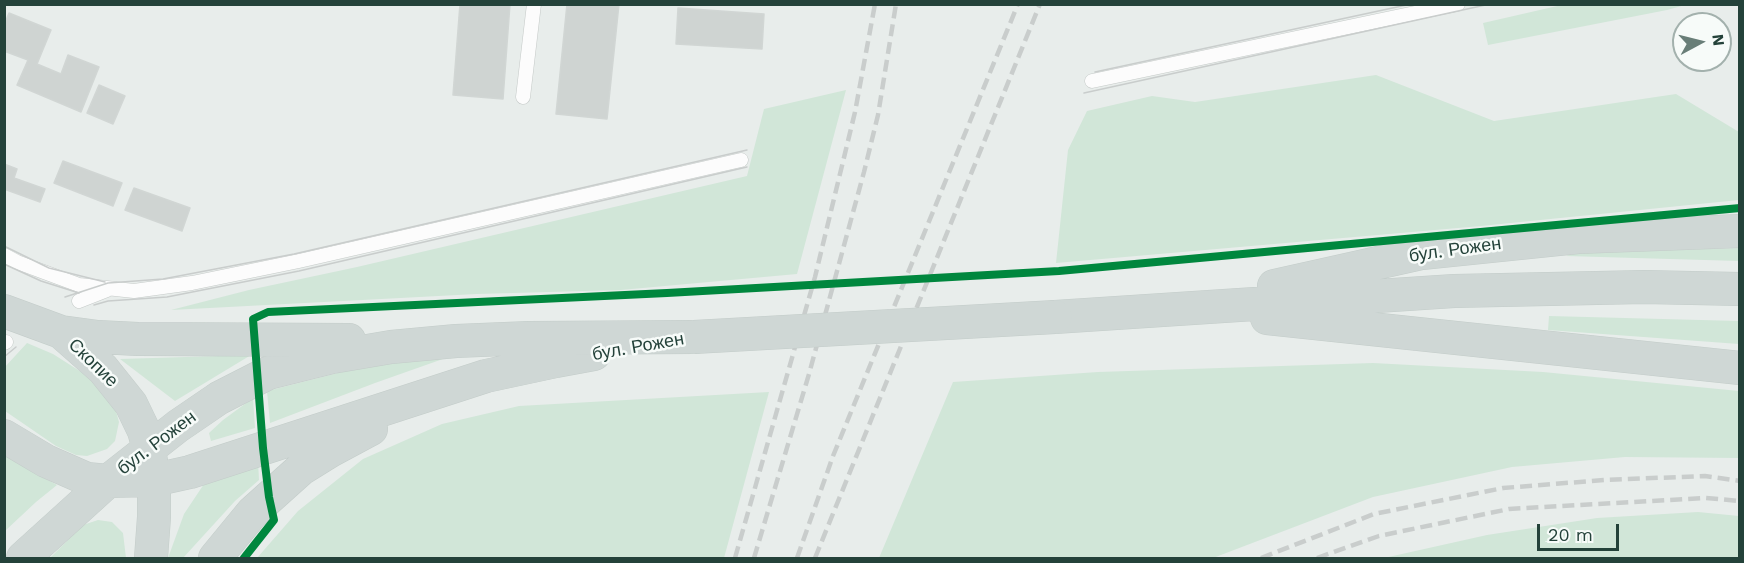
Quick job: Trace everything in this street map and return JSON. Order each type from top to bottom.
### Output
[{"type":"main road","name":"бул. Рожен","points":[[1175,308],[1422,253],[1578,237],[1740,231]]},
{"type":"main road","name":"бул. Рожен","points":[[23,558],[108,481],[152,464],[219,398],[268,373],[332,357],[456,341],[694,337],[1055,317],[1454,291],[1644,287],[1740,289]]},
{"type":"main road","name":"бул. Рожен","points":[[1175,308],[1740,368]]},
{"type":"main road","name":"Скопие","points":[[5,332],[61,332],[103,369],[131,404],[144,431],[152,464],[154,517],[150,558]]},
{"type":"main road","points":[[61,332],[138,339],[456,341]]},
{"type":"main road","name":"бул. Рожен","points":[[152,464],[190,472],[486,376],[556,360],[694,337]]},
{"type":"main road","points":[[214,558],[252,513],[301,469],[330,451],[464,383]]},
{"type":"main road","points":[[4,436],[67,472],[87,479],[108,481]]},
{"type":"lane","points":[[523,98],[534,4]]},
{"type":"lane","points":[[1092,81],[1458,4]]},
{"type":"lane","points":[[4,255],[79,285],[134,291],[192,283],[741,160]]},
{"type":"lane","points":[[79,301],[110,289]]},
{"type":"green space","points":[[1566,4],[1685,5],[1488,45],[1483,23]]},
{"type":"green space","points":[[1376,75],[1494,121],[1676,94],[1739,132],[1739,200],[1481,226],[1056,263],[1068,150],[1087,111],[1152,96],[1195,102]]},
{"type":"green space","points":[[846,90],[797,274],[621,290],[477,294],[171,310],[249,290],[747,176],[764,109]]},
{"type":"green space","points":[[1740,248],[1739,261],[1566,256],[1578,252]]},
{"type":"green space","points":[[1549,316],[1739,321],[1739,344],[1548,330]]},
{"type":"green space","points":[[27,343],[53,354],[86,375],[98,386],[116,411],[119,422],[115,441],[107,449],[87,456],[76,455],[56,446],[5,411],[4,368]]},
{"type":"green space","points":[[457,354],[270,423],[267,391],[381,362]]},
{"type":"green space","points":[[251,355],[175,401],[120,359]]},
{"type":"green space","points":[[1373,363],[1543,372],[1739,391],[1739,458],[1625,457],[1512,467],[1373,497],[1213,558],[879,558],[953,382],[1098,372]]},
{"type":"green space","points":[[769,392],[724,558],[257,558],[298,511],[363,459],[442,424],[519,406]]},
{"type":"green space","points":[[253,398],[255,428],[211,441],[209,433]]},
{"type":"green space","points":[[5,455],[57,485],[5,531]]},
{"type":"green space","points":[[258,461],[259,480],[235,501],[183,558],[168,558],[184,514],[204,484]]},
{"type":"green space","points":[[1698,512],[1739,516],[1739,558],[1384,558],[1487,535],[1597,518]]},
{"type":"green space","points":[[98,520],[112,522],[123,533],[126,558],[50,558],[83,525]]},
{"type":"building","points":[[460,4],[510,4],[503,99],[453,95]]},
{"type":"building","points":[[567,4],[619,4],[607,119],[556,114]]},
{"type":"building","points":[[678,8],[764,14],[762,49],[676,44]]},
{"type":"building","points":[[9,13],[51,30],[37,64],[61,74],[68,55],[99,67],[81,112],[17,85],[28,60],[4,51],[4,25]]},
{"type":"building","points":[[99,85],[125,96],[113,124],[87,113]]},
{"type":"building","points":[[63,161],[122,183],[113,206],[54,183]]},
{"type":"building","points":[[4,164],[17,169],[14,178],[45,189],[40,202],[4,189]]},
{"type":"building","points":[[134,188],[190,208],[182,231],[125,210]]},
{"type":"tram line","points":[[1095,72],[1411,4]]},
{"type":"tram line","points":[[1084,93],[1490,4]]},
{"type":"tram line","points":[[65,297],[108,283],[163,279],[294,254],[747,150]]},
{"type":"tram line","points":[[94,305],[108,301],[167,297],[299,271],[747,167]]},
{"type":"tram line","points":[[4,246],[49,268],[105,282]]},
{"type":"tram line","points":[[4,264],[41,281],[79,293]]},
{"type":"tram line","points":[[4,357],[16,347]]},
{"type":"railway","points":[[735,558],[815,277],[855,112],[875,4]]},
{"type":"railway","points":[[754,558],[809,374],[864,172],[878,115],[896,4]]},
{"type":"railway","points":[[797,558],[833,456],[1018,4]]},
{"type":"railway","points":[[815,558],[1040,4]]},
{"type":"railway","points":[[1261,558],[1374,514],[1503,488],[1604,480],[1705,476],[1740,481]]},
{"type":"railway","points":[[1317,558],[1379,536],[1509,509],[1706,498],[1740,501]]},
{"type":"cycle path","points":[[244,558],[274,520],[263,448],[253,319],[268,312],[1059,271],[1740,208]]}]
